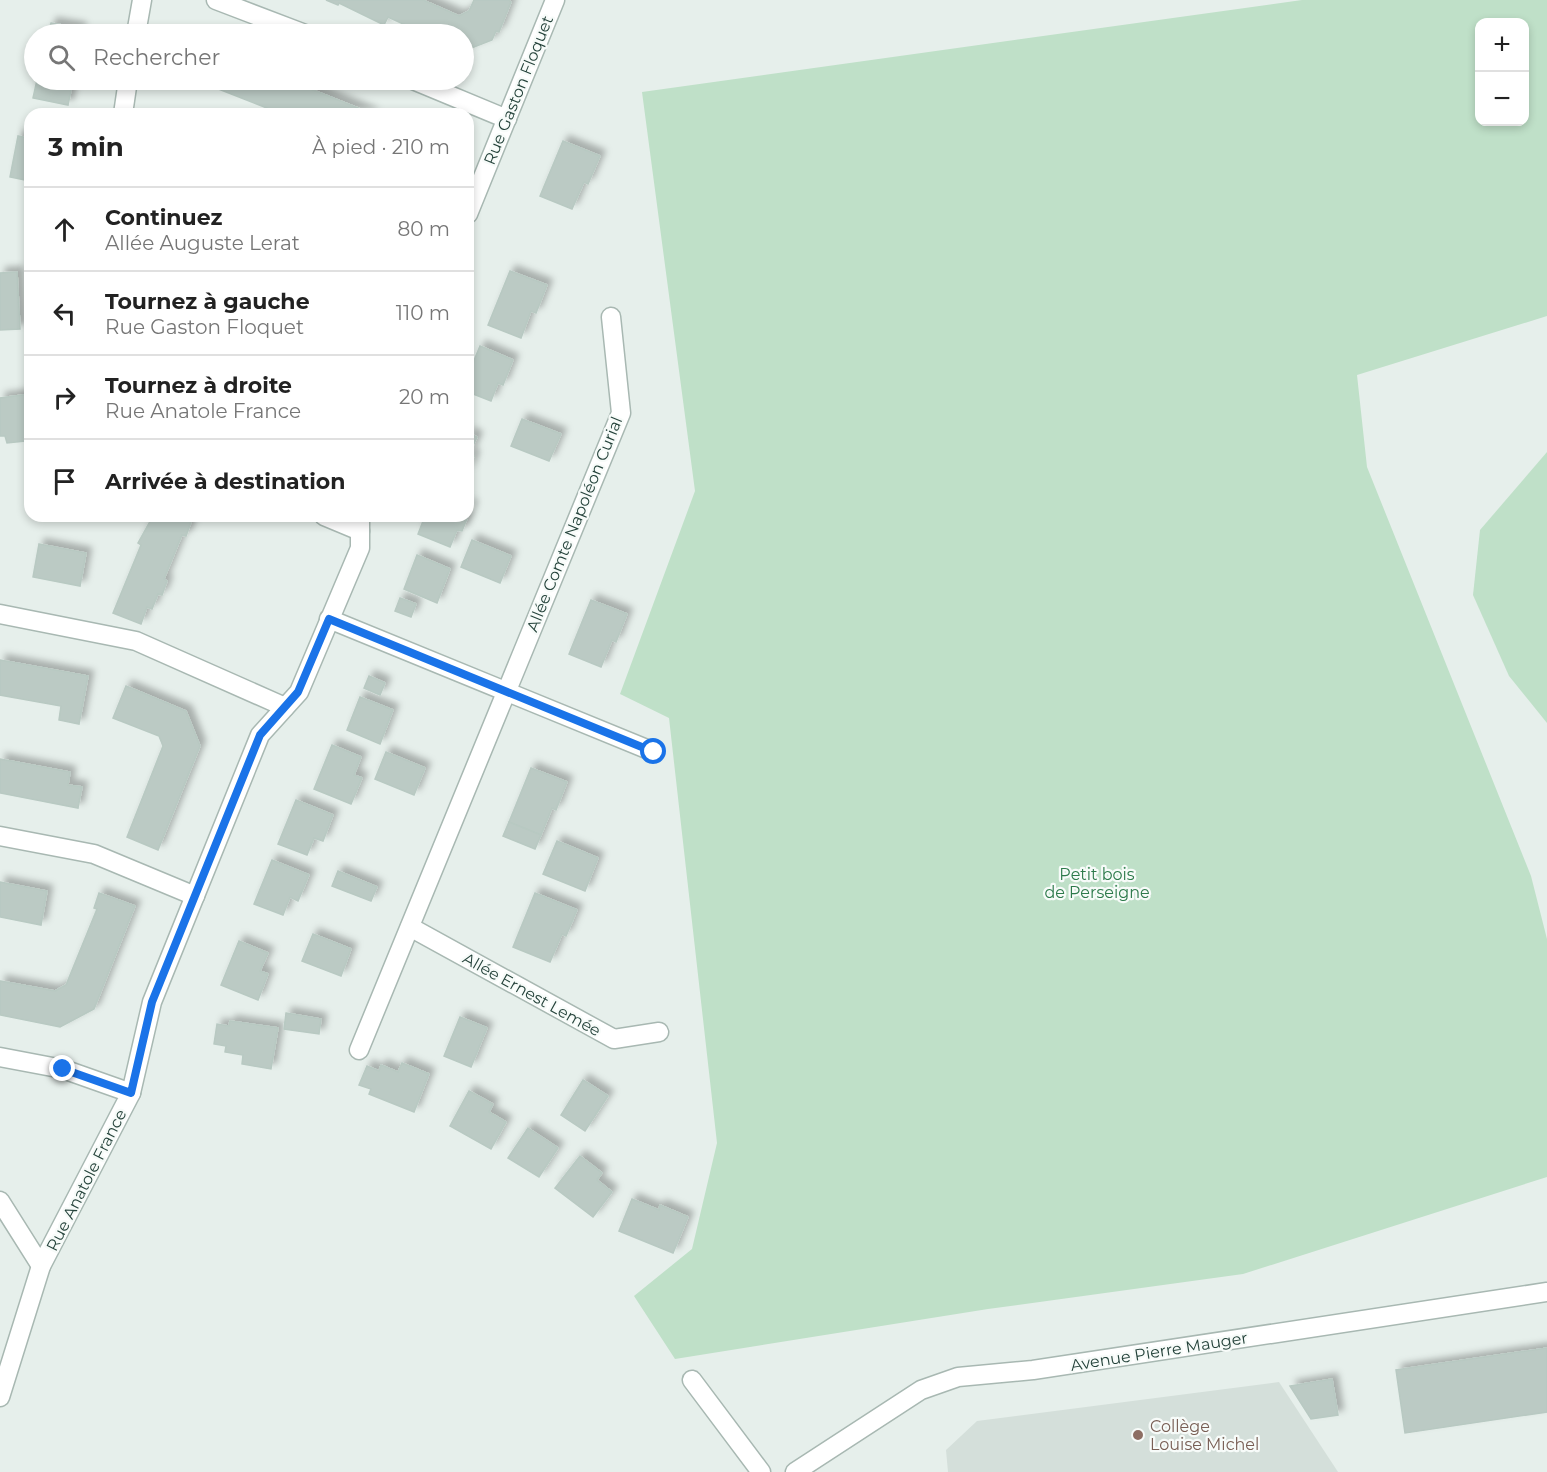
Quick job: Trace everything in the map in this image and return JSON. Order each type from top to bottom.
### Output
[{"type":"street","points":[[138,24],[142,0]]},
{"type":"street","points":[[216,0],[279,24]]},
{"type":"street","name":"Rue Gaston Floquet","points":[[474,199],[555,0]]},
{"type":"street","points":[[124,108],[127,90]]},
{"type":"street","points":[[437,90],[507,119]]},
{"type":"street","name":"Allée Comte Napoléon Curial","points":[[507,690],[621,413],[610,317]]},
{"type":"street","points":[[131,1093],[152,1002],[260,735],[298,692],[360,548],[360,524]]},
{"type":"street","points":[[0,614],[136,641],[285,707]]},
{"type":"street","points":[[329,619],[654,752]]},
{"type":"street","points":[[359,1050],[507,690]]},
{"type":"street","points":[[0,836],[94,854],[195,896]]},
{"type":"street","name":"Allée Ernest Lemée","points":[[410,927],[614,1039],[659,1032]]},
{"type":"street","name":"Rue Anatole France","points":[[0,1057],[63,1069],[131,1093],[41,1266],[0,1396]]},
{"type":"street","points":[[0,1201],[41,1266]]},
{"type":"street","name":"Avenue Pierre Mauger","points":[[795,1472],[921,1390],[958,1377],[1033,1370],[1547,1292]]},
{"type":"street","points":[[692,1380],[761,1472]]},
{"type":"shaded area","name":"Collège Louise Michel","points":[[1279,1382],[1338,1472],[948,1472],[946,1450],[977,1421]]},
{"type":"green space","name":"Petit bois de Perseigne","points":[[1302,0],[1547,0],[1547,316],[1357,375],[1367,467],[1531,876],[1547,939],[1547,1177],[1243,1274],[988,1309],[675,1359],[634,1296],[692,1249],[717,1143],[669,718],[620,694],[695,491],[642,92]]},
{"type":"green space","points":[[1547,452],[1547,723],[1509,676],[1473,595],[1480,530]]},
{"type":"building","points":[[326,0],[423,0],[459,16],[469,11],[474,0],[509,0],[511,2],[499,32],[496,31],[492,40],[474,47],[474,24],[403,24],[388,17],[384,24],[382,24],[339,3],[338,5]]},
{"type":"building","points":[[35,90],[71,90],[68,105],[33,98]]},
{"type":"building","points":[[221,90],[313,90],[358,108],[267,108]]},
{"type":"building","points":[[18,136],[24,137],[24,180],[10,177]]},
{"type":"building","points":[[563,141],[600,156],[588,184],[584,182],[572,209],[540,196]]},
{"type":"building","points":[[510,271],[547,285],[536,313],[531,311],[521,338],[488,325]]},
{"type":"building","points":[[17,272],[20,329],[0,330],[0,273]]},
{"type":"building","points":[[480,346],[513,360],[503,385],[498,383],[491,401],[474,394],[474,360]]},
{"type":"building","points":[[24,395],[24,441],[7,443],[5,436],[0,436],[0,398]]},
{"type":"building","points":[[522,419],[561,434],[549,461],[511,446]]},
{"type":"building","points":[[150,522],[191,522],[186,536],[182,535],[164,579],[167,581],[162,595],[158,594],[152,609],[147,607],[141,624],[113,613],[141,545],[138,543]]},
{"type":"building","points":[[423,522],[466,522],[462,531],[457,530],[450,547],[418,534]]},
{"type":"building","points":[[472,540],[511,556],[500,583],[461,567]]},
{"type":"building","points":[[39,544],[86,553],[80,586],[33,577]]},
{"type":"building","points":[[417,555],[450,569],[437,603],[404,589]]},
{"type":"building","points":[[400,598],[416,604],[411,617],[395,611]]},
{"type":"building","points":[[591,600],[627,614],[616,642],[612,640],[601,667],[569,654]]},
{"type":"building","points":[[0,660],[88,676],[79,724],[59,720],[61,706],[0,695]]},
{"type":"building","points":[[369,676],[385,683],[380,695],[364,688]]},
{"type":"building","points":[[126,686],[186,711],[200,746],[158,850],[127,837],[163,746],[159,736],[113,718]]},
{"type":"building","points":[[360,697],[393,710],[380,744],[347,730]]},
{"type":"building","points":[[332,745],[361,757],[354,775],[362,778],[351,804],[314,789]]},
{"type":"building","points":[[386,752],[425,768],[414,795],[375,779]]},
{"type":"building","points":[[0,759],[70,772],[68,785],[82,787],[78,808],[0,793]]},
{"type":"building","points":[[531,768],[567,782],[556,810],[552,808],[541,835],[509,822]]},
{"type":"building","points":[[296,800],[333,815],[323,841],[314,838],[307,855],[278,844]]},
{"type":"building","points":[[509,822],[541,835],[535,849],[503,836]]},
{"type":"building","points":[[557,841],[598,858],[585,891],[543,874]]},
{"type":"building","points":[[272,860],[309,875],[298,901],[290,897],[283,915],[254,904]]},
{"type":"building","points":[[338,871],[377,887],[371,901],[332,886]]},
{"type":"building","points":[[0,882],[47,891],[41,925],[0,917]]},
{"type":"building","points":[[99,893],[135,906],[94,1009],[60,1027],[0,1015],[0,981],[55,991],[66,985],[97,909],[94,908]]},
{"type":"building","points":[[535,893],[577,910],[566,936],[562,934],[550,962],[513,947]]},
{"type":"building","points":[[313,934],[351,949],[341,976],[302,961]]},
{"type":"building","points":[[239,941],[268,953],[260,971],[268,974],[258,1000],[221,985]]},
{"type":"building","points":[[286,1013],[321,1019],[319,1034],[284,1029]]},
{"type":"building","points":[[460,1017],[487,1028],[471,1067],[444,1056]]},
{"type":"building","points":[[230,1021],[278,1028],[271,1069],[242,1064],[243,1055],[225,1052],[226,1046],[214,1044],[217,1024],[229,1026]]},
{"type":"building","points":[[402,1063],[429,1074],[414,1112],[369,1094],[371,1089],[359,1085],[367,1066],[379,1071],[381,1065],[398,1072]]},
{"type":"building","points":[[583,1080],[608,1096],[585,1131],[561,1115]]},
{"type":"building","points":[[469,1091],[493,1104],[489,1112],[506,1122],[491,1149],[450,1126]]},
{"type":"building","points":[[528,1128],[558,1148],[539,1177],[508,1158]]},
{"type":"building","points":[[580,1156],[602,1173],[597,1180],[612,1192],[593,1217],[555,1188]]},
{"type":"building","points":[[632,1199],[659,1210],[660,1205],[688,1217],[673,1253],[619,1231]]},
{"type":"building","points":[[1547,1348],[1547,1412],[1405,1433],[1396,1370]]},
{"type":"building","points":[[1332,1379],[1338,1415],[1311,1419],[1290,1386]]},
{"type":"place","name":"Collège Louise Michel","points":[[1138,1435]]},
{"type":"route","points":[[63,1069],[131,1093],[152,1002],[260,735],[298,692],[329,619],[654,752]]}]
